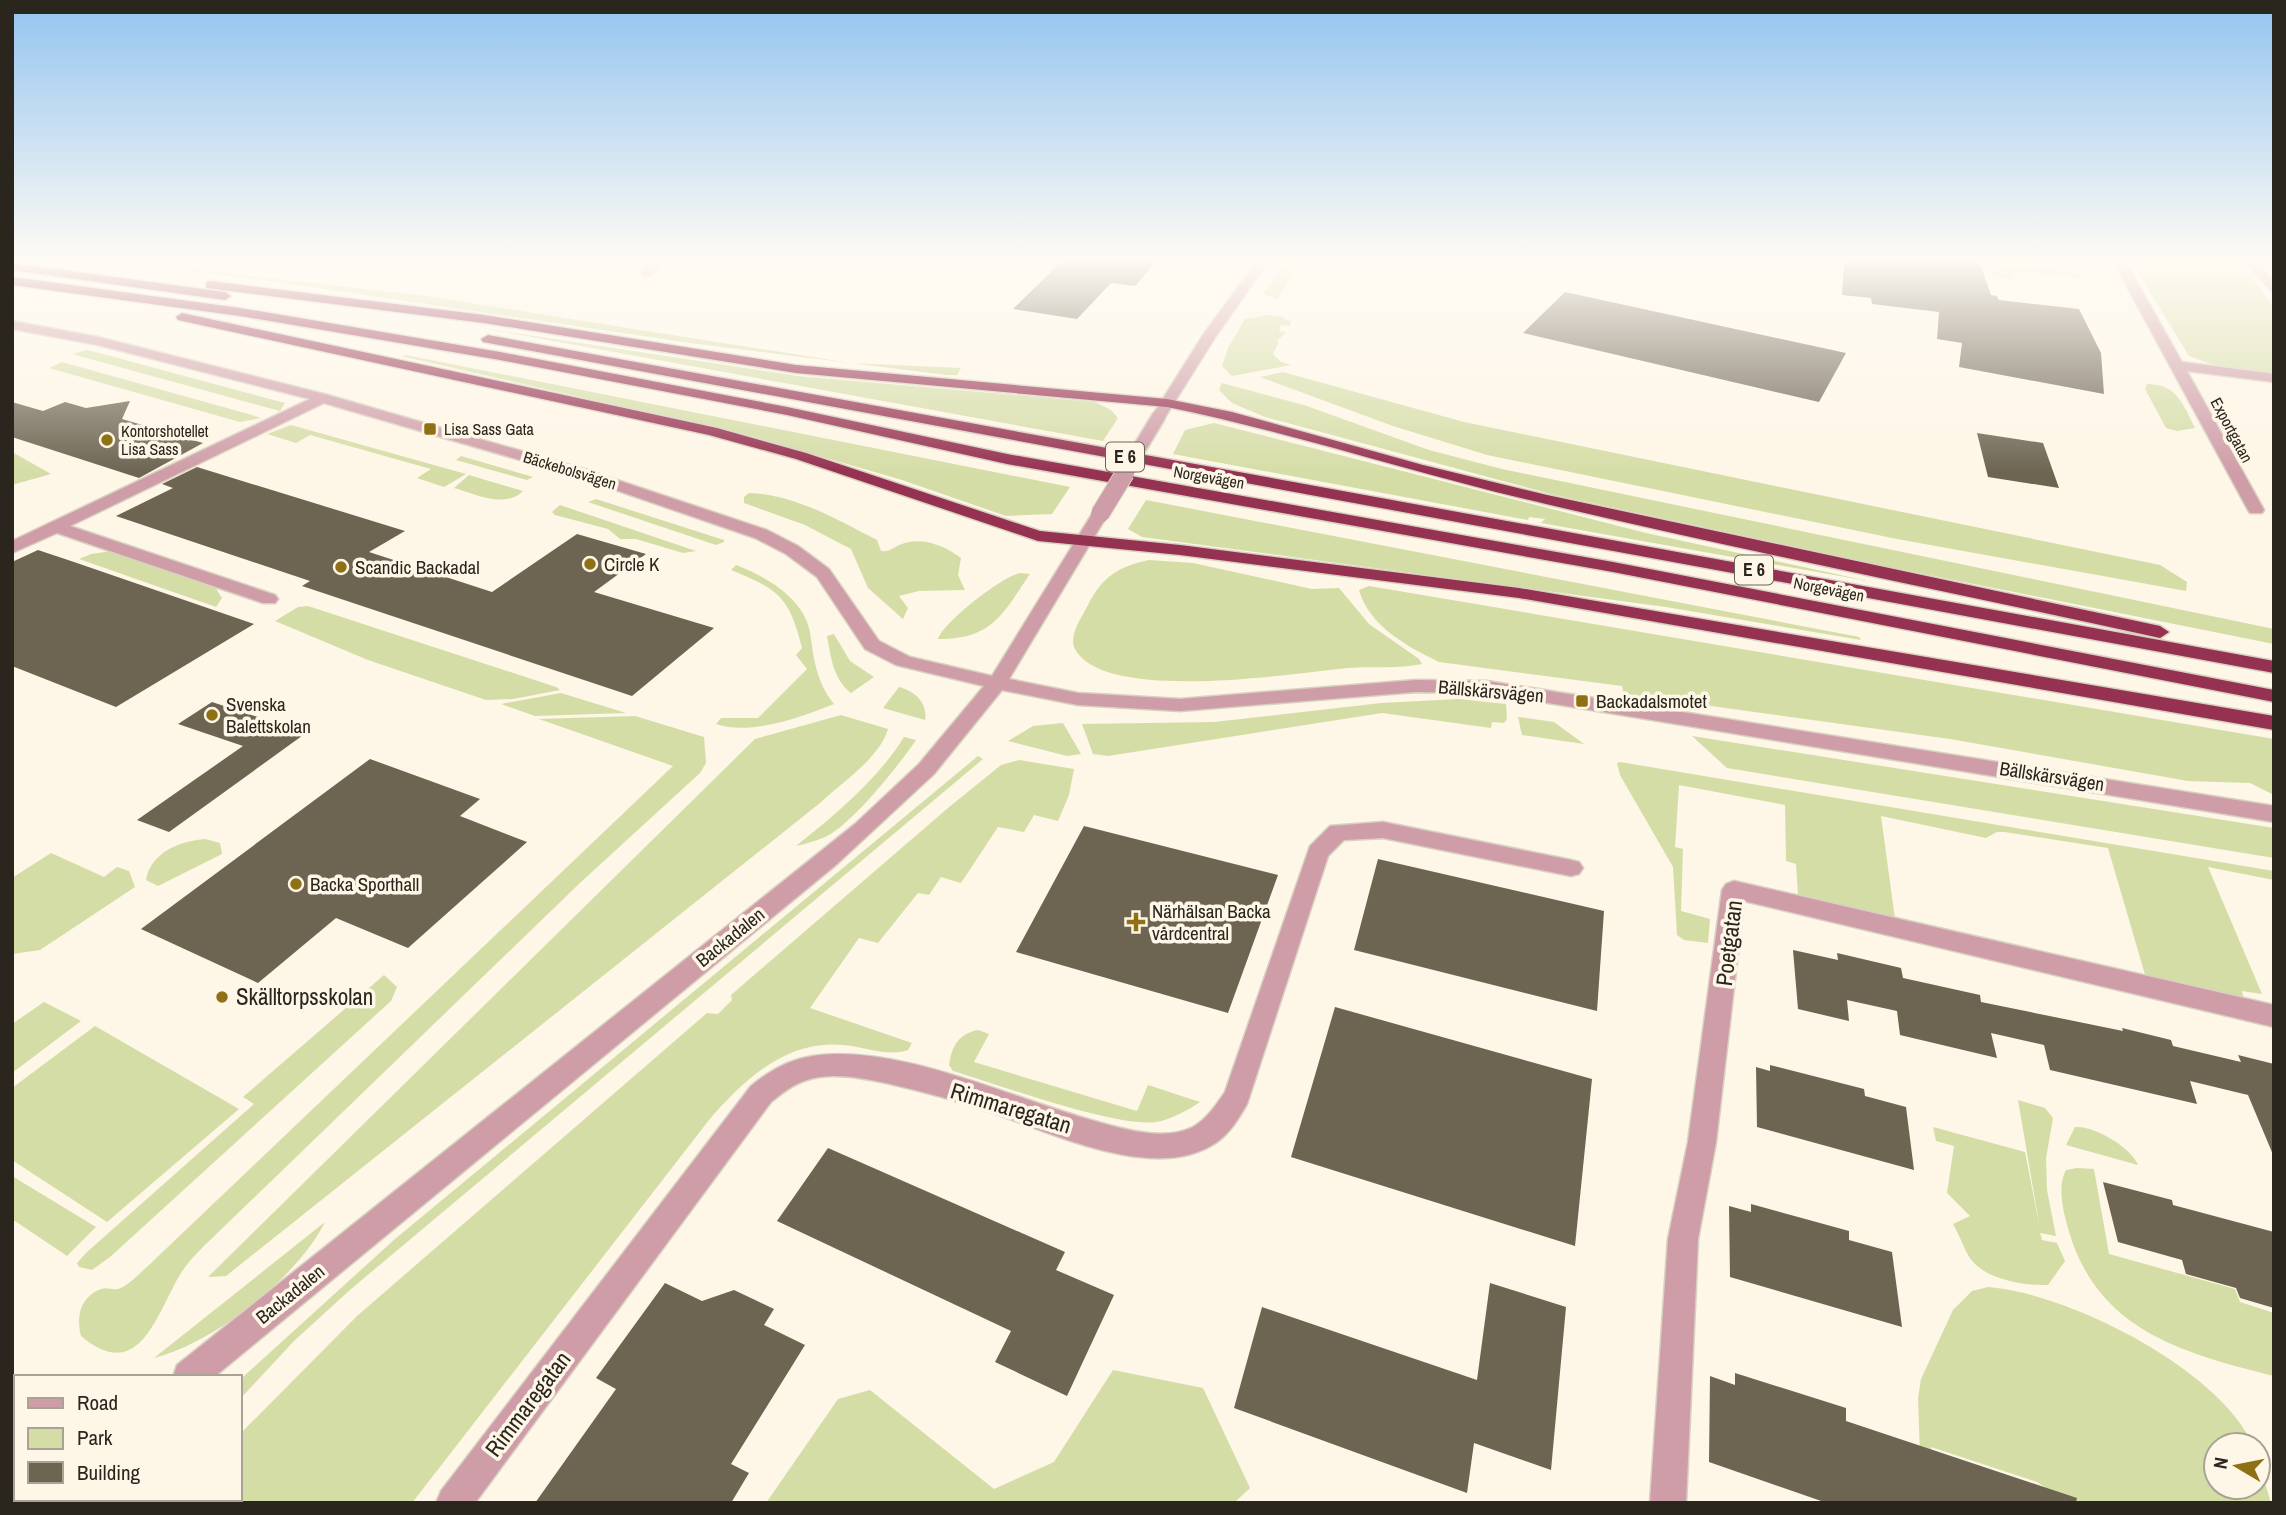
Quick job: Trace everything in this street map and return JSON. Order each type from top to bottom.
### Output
[{"type":"highway","points":[[250,332],[712,431],[801,456],[1020,532],[1519,593],[2274,723]]},
{"type":"highway","name":"Norgevägen","points":[[355,332],[500,356],[787,411],[1007,459],[1613,567],[2274,696]]},
{"type":"highway","name":"Norgevägen","points":[[440,332],[2274,667]]},
{"type":"highway","points":[[554,332],[796,369],[1227,415],[1419,469],[1547,500],[2274,656]]},
{"type":"street","name":"Bäckebolsvägen","points":[[48,332],[98,341],[323,398],[581,473],[761,534],[792,550],[823,573],[872,645],[885,654],[938,670],[996,682]]},
{"type":"street","name":"Backadalen","points":[[191,1375],[804,877],[895,799],[955,738],[996,682],[1212,332]]},
{"type":"street","name":"Exportgatan","points":[[2158,332],[2256,510]]},
{"type":"street","name":"Exportgatan","points":[[2177,366],[2274,378]]},
{"type":"street","points":[[12,548],[323,398]]},
{"type":"street","points":[[56,527],[269,599]]},
{"type":"street","name":"Bällskärsvägen","points":[[996,682],[1078,699],[1180,705],[1390,687],[1487,687],[2274,814]]},
{"type":"street","name":"Rimmaregatan","points":[[453,1503],[761,1094],[776,1081],[813,1067],[888,1072],[1125,1143],[1180,1144],[1209,1131],[1225,1115],[1237,1096],[1318,852],[1338,832],[1383,830],[1571,867]]},
{"type":"street","name":"Poetgatan","points":[[1668,1503],[1683,1239],[1702,1142],[1734,890],[2274,1016]]},
{"type":"green space","points":[[502,332],[798,376],[1095,402],[1111,410],[1118,418],[1103,441]]},
{"type":"green space","points":[[614,332],[651,332],[848,363]]},
{"type":"green space","points":[[1238,332],[1286,332],[1277,341],[1279,342],[1273,354],[1281,362],[1291,365],[1232,376],[1222,366]]},
{"type":"green space","points":[[2174,332],[2274,332],[2274,375],[2211,364],[2189,356]]},
{"type":"green space","points":[[87,350],[285,403],[280,411],[72,354]]},
{"type":"green space","points":[[401,356],[1070,487],[1052,514],[1006,516],[902,480],[751,436]]},
{"type":"green space","points":[[62,362],[261,418],[240,422],[49,368]]},
{"type":"green space","points":[[851,363],[961,368],[957,375],[947,375]]},
{"type":"green space","points":[[1283,372],[1464,422],[2160,565],[2187,582],[2186,591],[1897,539],[1487,455],[1393,426],[1260,377]]},
{"type":"green space","points":[[1222,383],[1304,405],[1429,450],[1502,469],[2274,629],[2274,644],[1889,567],[1555,495],[1265,417],[1232,403],[1219,390]]},
{"type":"green space","points":[[2147,384],[2165,388],[2178,397],[2195,428],[2177,431],[2166,428],[2145,389]]},
{"type":"green space","points":[[1214,423],[1646,533],[1868,581],[1541,523],[1545,519],[1529,517],[1528,520],[1173,454],[1185,430]]},
{"type":"green space","points":[[291,425],[466,474],[444,487],[417,478],[431,469],[310,435],[296,443],[267,434]]},
{"type":"green space","points":[[12,452],[51,474],[12,485]]},
{"type":"green space","points":[[461,456],[533,477],[527,480],[456,460]]},
{"type":"green space","points":[[469,475],[523,491],[508,499],[499,500],[454,488]]},
{"type":"green space","points":[[749,493],[766,494],[815,509],[877,540],[881,551],[917,541],[941,546],[961,558],[958,575],[965,590],[919,591],[899,596],[908,608],[903,619],[868,588],[851,549],[805,525],[744,503],[744,497]]},
{"type":"green space","points":[[596,499],[724,542],[716,545],[588,502]]},
{"type":"green space","points":[[1146,500],[1859,637],[1861,640],[1666,607],[1142,537],[1128,529]]},
{"type":"green space","points":[[560,505],[696,551],[683,553],[636,539],[620,539],[608,529],[555,515],[552,512]]},
{"type":"green space","points":[[113,551],[213,584],[222,598],[216,607],[79,559],[91,554]]},
{"type":"green space","points":[[1149,560],[1193,563],[1312,589],[1339,588],[1369,624],[1419,659],[1422,664],[1203,681],[1122,676],[1093,666],[1073,644],[1079,621],[1093,595],[1112,574]]},
{"type":"green space","points":[[736,565],[771,582],[800,609],[810,632],[820,678],[834,704],[791,719],[760,726],[745,728],[716,724],[721,718],[758,718],[807,669],[796,655],[802,648],[786,605],[770,589],[731,570]]},
{"type":"green space","points":[[1030,574],[994,622],[971,635],[938,639],[950,623],[974,602],[1011,576]]},
{"type":"green space","points":[[1369,586],[2274,739],[2274,795],[2250,783],[2188,781],[1950,739],[1624,694],[1622,686],[1439,662],[1403,642],[1381,625],[1364,603],[1359,590]]},
{"type":"green space","points":[[308,606],[560,690],[513,699],[486,700],[368,660],[275,621],[298,607]]},
{"type":"green space","points":[[834,634],[850,661],[874,677],[851,693],[840,681],[834,667],[827,636]]},
{"type":"green space","points":[[899,687],[910,691],[919,699],[924,708],[925,720],[883,708]]},
{"type":"green space","points":[[561,693],[626,713],[535,716],[501,704]]},
{"type":"green space","points":[[1459,699],[1506,704],[1507,719],[1504,723],[1492,722],[1491,728],[1382,713],[1108,756],[1093,754],[1082,724],[1214,722],[1381,703]]},
{"type":"green space","points":[[841,715],[888,729],[877,750],[859,769],[820,803],[226,1276],[208,1277],[755,739]]},
{"type":"green space","points":[[635,716],[704,737],[706,763],[700,773],[581,882],[203,1247],[181,1273],[144,1338],[132,1348],[118,1353],[101,1349],[81,1336],[81,1308],[88,1297],[101,1289],[122,1288],[138,1275],[673,766],[539,719]]},
{"type":"green space","points":[[1518,717],[1554,722],[1584,744],[1522,735]]},
{"type":"green space","points":[[1063,723],[1081,754],[1067,756],[1008,741],[1033,726]]},
{"type":"green space","points":[[1692,736],[2274,828],[2274,858],[1727,768]]},
{"type":"green space","points":[[904,737],[916,740],[862,807],[827,836],[796,846],[869,782]]},
{"type":"green space","points":[[978,756],[983,759],[351,1289],[294,1341],[242,1397],[243,1377],[395,1239]]},
{"type":"green space","points":[[1019,760],[1074,769],[1069,795],[1058,821],[1034,815],[1024,832],[998,827],[961,883],[941,877],[929,895],[918,893],[878,943],[859,938],[810,1008],[912,1043],[908,1050],[884,1052],[844,1045],[823,1045],[785,1056],[752,1077],[709,1120],[412,1503],[241,1503],[242,1432],[357,1316],[707,1013],[718,1014],[732,1000],[731,995],[1001,765]]},
{"type":"green space","points":[[1617,763],[2274,871],[2274,880],[2208,867],[2262,994],[2242,991],[2244,1000],[2146,978],[2108,848],[2004,832],[1997,832],[1986,838],[1881,816],[1895,919],[1798,896],[1796,864],[1786,861],[1785,805],[1679,785],[1675,847],[1683,849],[1681,911],[1710,919],[1708,943],[1684,940],[1677,935],[1673,867],[1620,775]]},
{"type":"green space","points":[[205,839],[220,843],[222,854],[158,886],[146,880],[149,870],[160,855],[177,845]]},
{"type":"green space","points":[[51,853],[104,877],[117,867],[129,871],[135,887],[40,950],[12,954],[12,878]]},
{"type":"green space","points":[[384,975],[397,987],[391,1001],[110,1257],[92,1270],[79,1267],[77,1263],[87,1252],[254,1104],[243,1097]]},
{"type":"green space","points":[[44,1002],[81,1021],[12,1073],[12,1024]]},
{"type":"green space","points":[[95,1026],[239,1109],[107,1222],[12,1160],[12,1088]]},
{"type":"green space","points":[[978,1030],[989,1034],[974,1062],[1137,1111],[1148,1085],[1200,1102],[1167,1119],[1138,1122],[1086,1112],[953,1071],[949,1065],[954,1046],[966,1034]]},
{"type":"green space","points":[[2018,1100],[2045,1108],[2053,1118],[2046,1158],[2047,1190],[2056,1236],[2040,1233],[2042,1240],[2057,1243],[2065,1261],[2048,1285],[2019,1283],[1999,1278],[1981,1269],[1971,1259],[1953,1224],[1970,1216],[1947,1193],[1954,1146],[1936,1141],[1933,1127],[2025,1152],[2040,1229]]},
{"type":"green space","points":[[2075,1127],[2092,1130],[2111,1139],[2128,1152],[2138,1165],[2066,1145]]},
{"type":"green space","points":[[2094,1169],[2109,1254],[2235,1289],[2240,1302],[2274,1313],[2274,1376],[2207,1358],[2147,1332],[2121,1314],[2099,1291],[2081,1263],[2063,1206],[2063,1176],[2066,1170]]},
{"type":"green space","points":[[12,1176],[96,1227],[67,1256],[12,1219]]},
{"type":"green space","points":[[325,1222],[295,1265],[252,1305],[203,1338],[154,1358]]},
{"type":"green space","points":[[1988,1287],[2021,1292],[2059,1304],[2138,1340],[2176,1363],[2209,1389],[2244,1431],[2202,1431],[2202,1501],[2271,1503],[2069,1503],[2037,1482],[1931,1447],[1933,1478],[1920,1455],[1918,1398],[1921,1379],[1953,1310],[1972,1291]]},
{"type":"green space","points":[[1113,1370],[1203,1388],[1250,1488],[1234,1503],[766,1503],[838,1399],[870,1390],[994,1489],[1054,1462]]},
{"type":"building","points":[[1748,332],[1846,353],[1819,402],[1523,333]]},
{"type":"building","points":[[1938,332],[2090,332],[2101,353],[2104,394],[1959,367],[1962,343],[1937,339]]},
{"type":"building","name":"Kontorshotellet Lisa Sass","points":[[130,401],[122,419],[203,443],[139,478],[12,437],[12,402],[43,411],[65,402],[86,408]]},
{"type":"building","points":[[1977,433],[2043,443],[2059,488],[1988,477]]},
{"type":"building","points":[[197,467],[405,531],[369,552],[492,592],[577,534],[646,554],[594,592],[714,628],[632,696],[302,586],[310,581],[116,516],[173,488],[162,484]]},
{"type":"building","points":[[38,550],[254,624],[116,707],[12,666],[12,562]]},
{"type":"building","points":[[212,702],[306,733],[169,832],[137,820],[243,746],[178,724]]},
{"type":"building","name":"Backa Sporthall","points":[[370,759],[480,799],[460,816],[527,842],[408,948],[336,918],[258,983],[141,929]]},
{"type":"building","points":[[1084,826],[1278,875],[1228,1013],[1016,952]]},
{"type":"building","points":[[1378,859],[1604,911],[1597,1011],[1354,950]]},
{"type":"building","points":[[1793,950],[1838,960],[1837,953],[1901,968],[1903,978],[1980,995],[1981,1002],[2123,1031],[2122,1028],[2171,1040],[2173,1046],[2241,1062],[2238,1055],[2274,1064],[2274,1157],[2248,1095],[2190,1081],[2197,1104],[2050,1070],[2044,1045],[1991,1033],[1997,1058],[1900,1035],[1897,1011],[1847,1000],[1849,1021],[1798,1009]]},
{"type":"building","points":[[1335,1007],[1592,1079],[1575,1246],[1291,1157]]},
{"type":"building","points":[[1770,1065],[1864,1089],[1865,1096],[1906,1107],[1914,1170],[1757,1127],[1756,1067],[1770,1071]]},
{"type":"building","points":[[828,1148],[1065,1252],[1056,1270],[1114,1295],[1067,1396],[995,1362],[1011,1331],[777,1221]]},
{"type":"building","points":[[2103,1182],[2172,1200],[2173,1205],[2274,1232],[2274,1308],[2240,1298],[2236,1288],[2186,1274],[2182,1260],[2118,1242]]},
{"type":"building","points":[[1751,1204],[1849,1231],[1849,1240],[1892,1252],[1902,1327],[1730,1277],[1729,1206],[1751,1212]]},
{"type":"building","points":[[665,1283],[702,1301],[734,1290],[774,1309],[764,1325],[805,1345],[731,1464],[749,1473],[731,1503],[535,1503],[616,1389],[596,1378]]},
{"type":"building","points":[[1490,1283],[1566,1307],[1551,1470],[1474,1443],[1467,1493],[1234,1408],[1262,1307],[1477,1380]]},
{"type":"building","points":[[1735,1373],[1846,1408],[1846,1421],[2077,1498],[2076,1503],[1827,1503],[1709,1462],[1710,1376],[1735,1385]]},
{"type":"place","name":"Lisa Sass Gata","points":[[430,429]]},
{"type":"place","name":"Kontorshotellet Lisa Sass","points":[[107,440]]},
{"type":"place","name":"Circle K","points":[[590,564]]},
{"type":"place","name":"Scandic Backadal","points":[[341,567]]},
{"type":"place","name":"Backadalsmotet","points":[[1582,701]]},
{"type":"place","name":"Svenska Balettskolan","points":[[212,715]]},
{"type":"place","name":"Backa Sporthall","points":[[296,884]]},
{"type":"place","name":"Närhälsan Backa vårdcentral","points":[[1136,922]]},
{"type":"place","name":"Skälltorpsskolan","points":[[222,997]]}]
